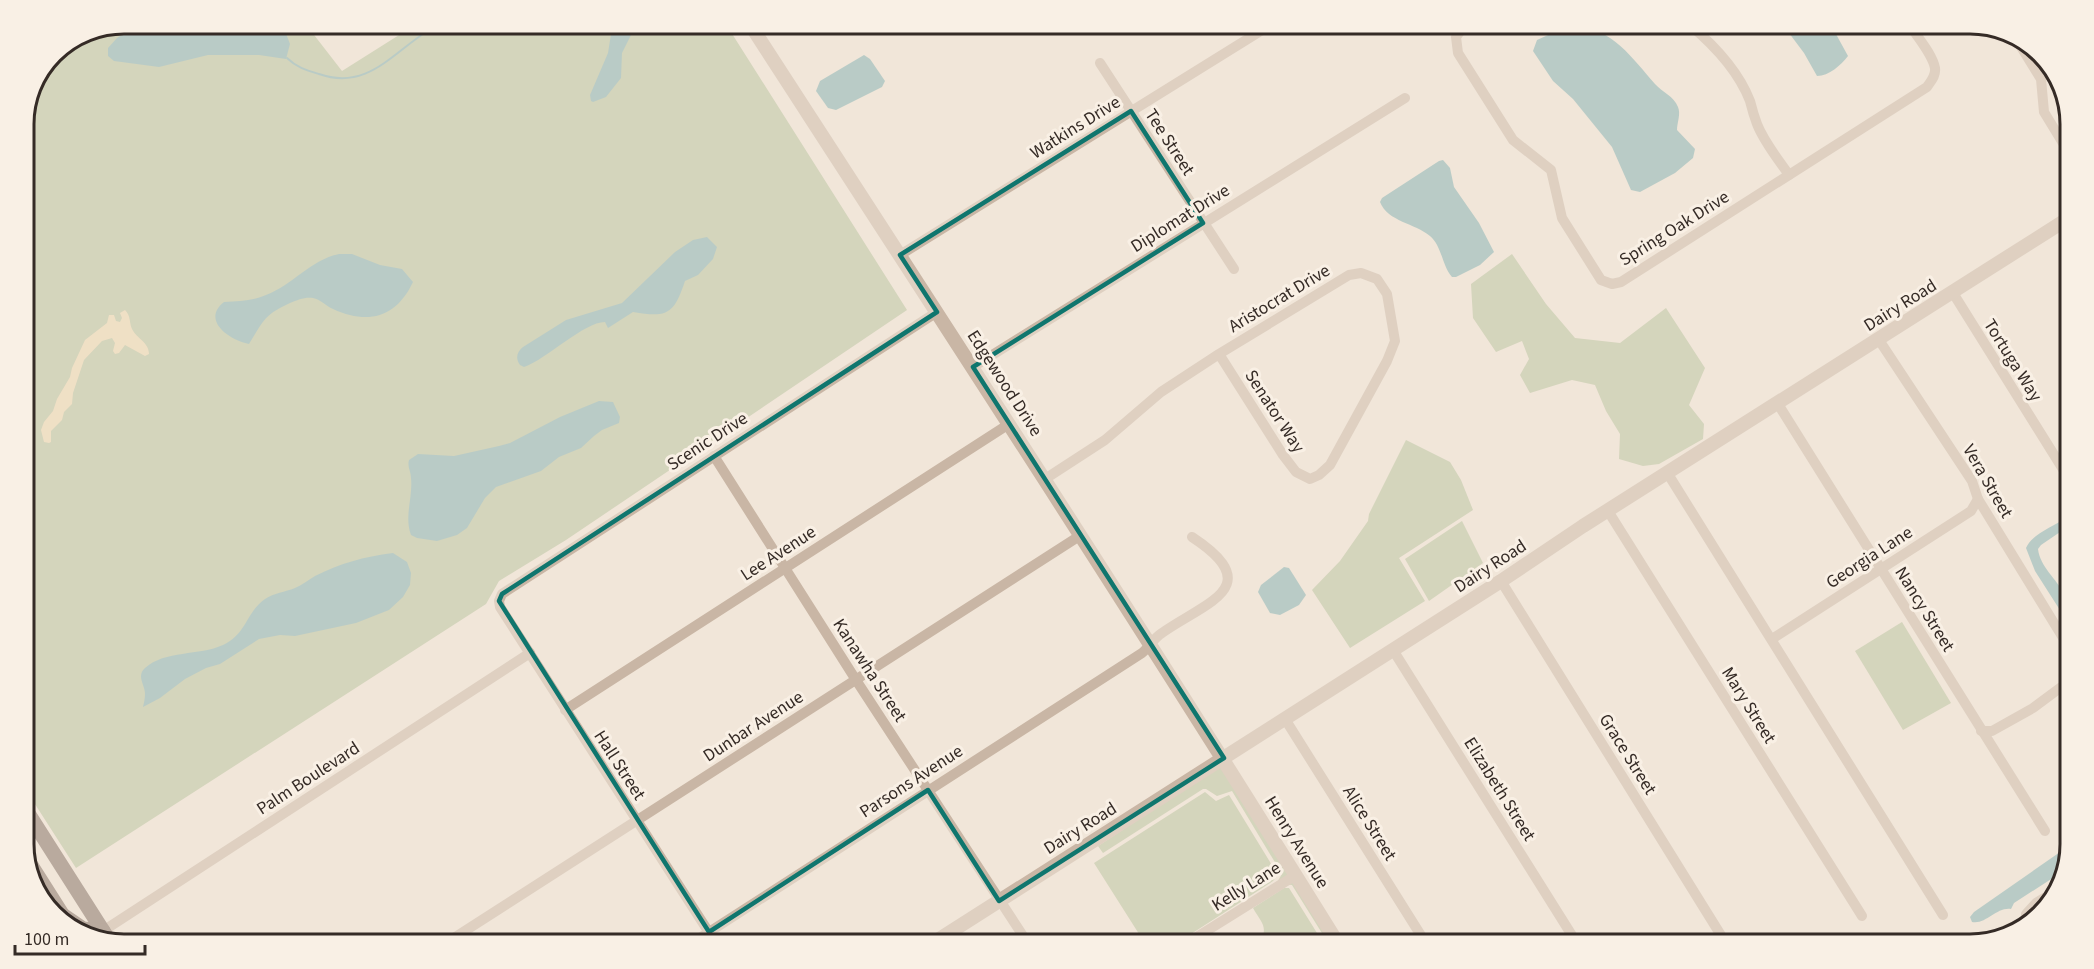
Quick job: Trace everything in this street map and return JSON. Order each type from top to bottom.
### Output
[{"type":"main road","points":[[35,824],[104,932]]},
{"type":"main road","points":[[35,833],[44,838]]},
{"type":"street","name":"Edgewood Drive","points":[[760,34],[1224,758]]},
{"type":"street","name":"Watkins Drive","points":[[900,255],[1256,34]]},
{"type":"street","name":"Spring Oak Drive","points":[[1458,34],[1456,37],[1458,54],[1514,140],[1551,170],[1562,218],[1601,280],[1612,284],[1621,282],[1927,87],[1934,77],[1935,68],[1915,34]]},
{"type":"street","points":[[1701,34],[1726,60],[1740,81],[1757,125],[1789,175]]},
{"type":"street","points":[[2027,55],[2042,79],[2044,112],[2059,137]]},
{"type":"street","name":"Tee Street","points":[[1100,63],[1233,269]]},
{"type":"street","name":"Diplomat Drive","points":[[973,367],[1406,98]]},
{"type":"street","name":"Dairy Road","points":[[947,934],[2059,224]]},
{"type":"street","name":"Aristocrat Drive","points":[[1045,479],[1105,440],[1161,392],[1219,354],[1349,275],[1361,273],[1377,279],[1387,294],[1395,341],[1387,361],[1330,465],[1319,475],[1310,479]]},
{"type":"street","name":"Tortuga Way","points":[[1953,293],[2059,464]]},
{"type":"street","name":"Scenic Drive","points":[[499,601],[502,594],[937,312]]},
{"type":"street","name":"Vera Street","points":[[1879,340],[1972,481],[1978,499],[2060,632]]},
{"type":"street","name":"Senator Way","points":[[1219,354],[1283,455],[1296,472],[1310,479]]},
{"type":"street","name":"Nancy Street","points":[[1778,404],[2045,831]]},
{"type":"street","name":"Lee Avenue","points":[[565,710],[1009,424]]},
{"type":"street","name":"Kanawha Street","points":[[714,456],[1022,934]]},
{"type":"street","points":[[1668,474],[1943,915]]},
{"type":"street","name":"Georgia Lane","points":[[1772,639],[1971,511],[1978,499]]},
{"type":"street","name":"Mary Street","points":[[1608,511],[1862,916]]},
{"type":"street","name":"Dunbar Avenue","points":[[460,934],[1081,535]]},
{"type":"street","name":"Parsons Avenue","points":[[706,934],[1142,653],[1160,635],[1221,596],[1228,585],[1228,575],[1210,549],[1192,537]]},
{"type":"street","name":"Grace Street","points":[[1500,581],[1720,934]]},
{"type":"street","name":"Hall Street","points":[[499,601],[500,607],[565,710],[709,932]]},
{"type":"street","name":"Elizabeth Street","points":[[1394,650],[1571,934]]},
{"type":"street","name":"Palm Boulevard","points":[[112,933],[530,653]]},
{"type":"street","points":[[1981,731],[1992,730],[2033,708],[2060,688]]},
{"type":"street","name":"Alice Street","points":[[1286,719],[1420,934]]},
{"type":"street","name":"Henry Avenue","points":[[1224,758],[1332,934]]},
{"type":"street","name":"Kelly Lane","points":[[1202,934],[1296,875]]},
{"type":"street","points":[[2026,914],[2039,901]]},
{"type":"highlighted area","points":[[1131,111],[1203,223],[973,367],[1224,758],[999,901],[928,790],[709,932],[499,601],[502,594],[937,312],[900,255]]},
{"type":"green space","points":[[124,34],[313,34],[342,71],[401,34],[732,34],[907,310],[566,540],[499,581],[486,604],[76,868],[35,804],[35,119],[38,101],[53,70],[65,57],[90,41]]},
{"type":"green space","points":[[1512,254],[1546,304],[1575,338],[1620,343],[1666,308],[1705,368],[1689,405],[1704,424],[1703,439],[1659,464],[1643,466],[1619,459],[1620,434],[1606,411],[1595,385],[1572,380],[1530,393],[1520,375],[1529,359],[1522,341],[1496,352],[1473,318],[1471,284]]},
{"type":"green space","points":[[1406,440],[1450,462],[1461,480],[1473,510],[1399,558],[1425,601],[1350,648],[1312,590],[1340,561],[1368,521],[1369,514]]},
{"type":"green space","points":[[1462,521],[1483,563],[1429,601],[1405,559]]},
{"type":"green space","points":[[1902,622],[1951,703],[1903,730],[1855,651]]},
{"type":"green space","points":[[1222,765],[1326,934],[1323,934],[1292,885],[1276,884],[1282,874],[1232,791],[1217,796],[1203,789],[1103,853],[1098,846]]},
{"type":"green space","points":[[1205,792],[1216,801],[1229,795],[1278,875],[1273,881],[1191,934],[1139,934],[1094,863]]},
{"type":"green space","points":[[1284,888],[1289,888],[1318,934],[1264,934],[1264,929],[1253,908]]},
{"type":"sand","points":[[125,310],[132,329],[145,343],[149,354],[145,356],[125,345],[119,353],[115,354],[113,351],[115,343],[112,338],[102,341],[84,360],[73,393],[72,404],[64,412],[62,420],[51,431],[51,442],[44,442],[41,430],[44,422],[53,411],[70,377],[85,340],[107,323],[109,315],[114,315],[116,321],[120,322],[122,318],[120,313]]},
{"type":"water","points":[[124,34],[286,34],[290,44],[286,59],[259,55],[208,55],[159,67],[114,61],[108,56],[108,48]]},
{"type":"water","points":[[611,34],[632,34],[622,53],[621,78],[606,97],[593,102],[590,95],[608,53]]},
{"type":"water","points":[[1550,34],[1603,34],[1610,38],[1676,103],[1679,113],[1677,130],[1695,149],[1693,158],[1675,173],[1640,192],[1631,190],[1612,147],[1573,99],[1553,81],[1533,51],[1537,40]]},
{"type":"water","points":[[1790,34],[1836,34],[1848,56],[1834,69],[1817,76]]},
{"type":"water","points":[[864,55],[870,59],[885,81],[882,87],[836,110],[828,108],[816,91],[820,81]]},
{"type":"water","points":[[1443,160],[1450,168],[1454,187],[1479,223],[1494,252],[1480,265],[1456,277],[1452,277],[1437,245],[1430,236],[1389,214],[1380,202],[1382,198]]},
{"type":"water","points":[[707,237],[717,247],[713,259],[698,275],[685,281],[677,301],[668,311],[662,314],[633,312],[608,328],[605,322],[596,324],[576,334],[533,363],[524,367],[520,365],[517,355],[523,347],[566,320],[622,303],[675,252],[693,240]]},
{"type":"water","points":[[339,254],[352,254],[380,265],[402,269],[413,282],[398,304],[380,315],[358,317],[333,309],[313,298],[304,298],[281,307],[270,315],[249,344],[233,338],[220,328],[215,316],[224,302],[251,300],[276,291],[310,267]]},
{"type":"water","points":[[599,401],[613,402],[620,417],[619,423],[602,430],[581,448],[559,457],[541,471],[496,487],[485,498],[467,528],[457,535],[437,541],[411,535],[408,521],[411,485],[409,460],[418,454],[454,456],[510,443],[560,417]]},
{"type":"water","points":[[2060,522],[2060,532],[2038,549],[2042,562],[2060,586],[2060,610],[2035,571],[2026,548],[2038,534]]},
{"type":"water","points":[[393,553],[407,562],[411,573],[410,585],[403,597],[389,610],[356,623],[295,636],[280,635],[259,639],[220,664],[206,668],[185,679],[160,698],[143,707],[145,691],[141,674],[153,662],[223,645],[237,635],[254,610],[268,597],[295,588],[334,567]]},
{"type":"water","points":[[1284,567],[1289,568],[1306,595],[1299,605],[1280,615],[1270,613],[1258,592],[1261,585]]},
{"type":"water","points":[[2059,853],[2053,878],[2014,903],[2011,909],[1977,922],[1972,922],[1970,917]]},
{"type":"waterway","points":[[287,58],[306,70],[336,78],[351,78],[378,67],[423,34]]}]
